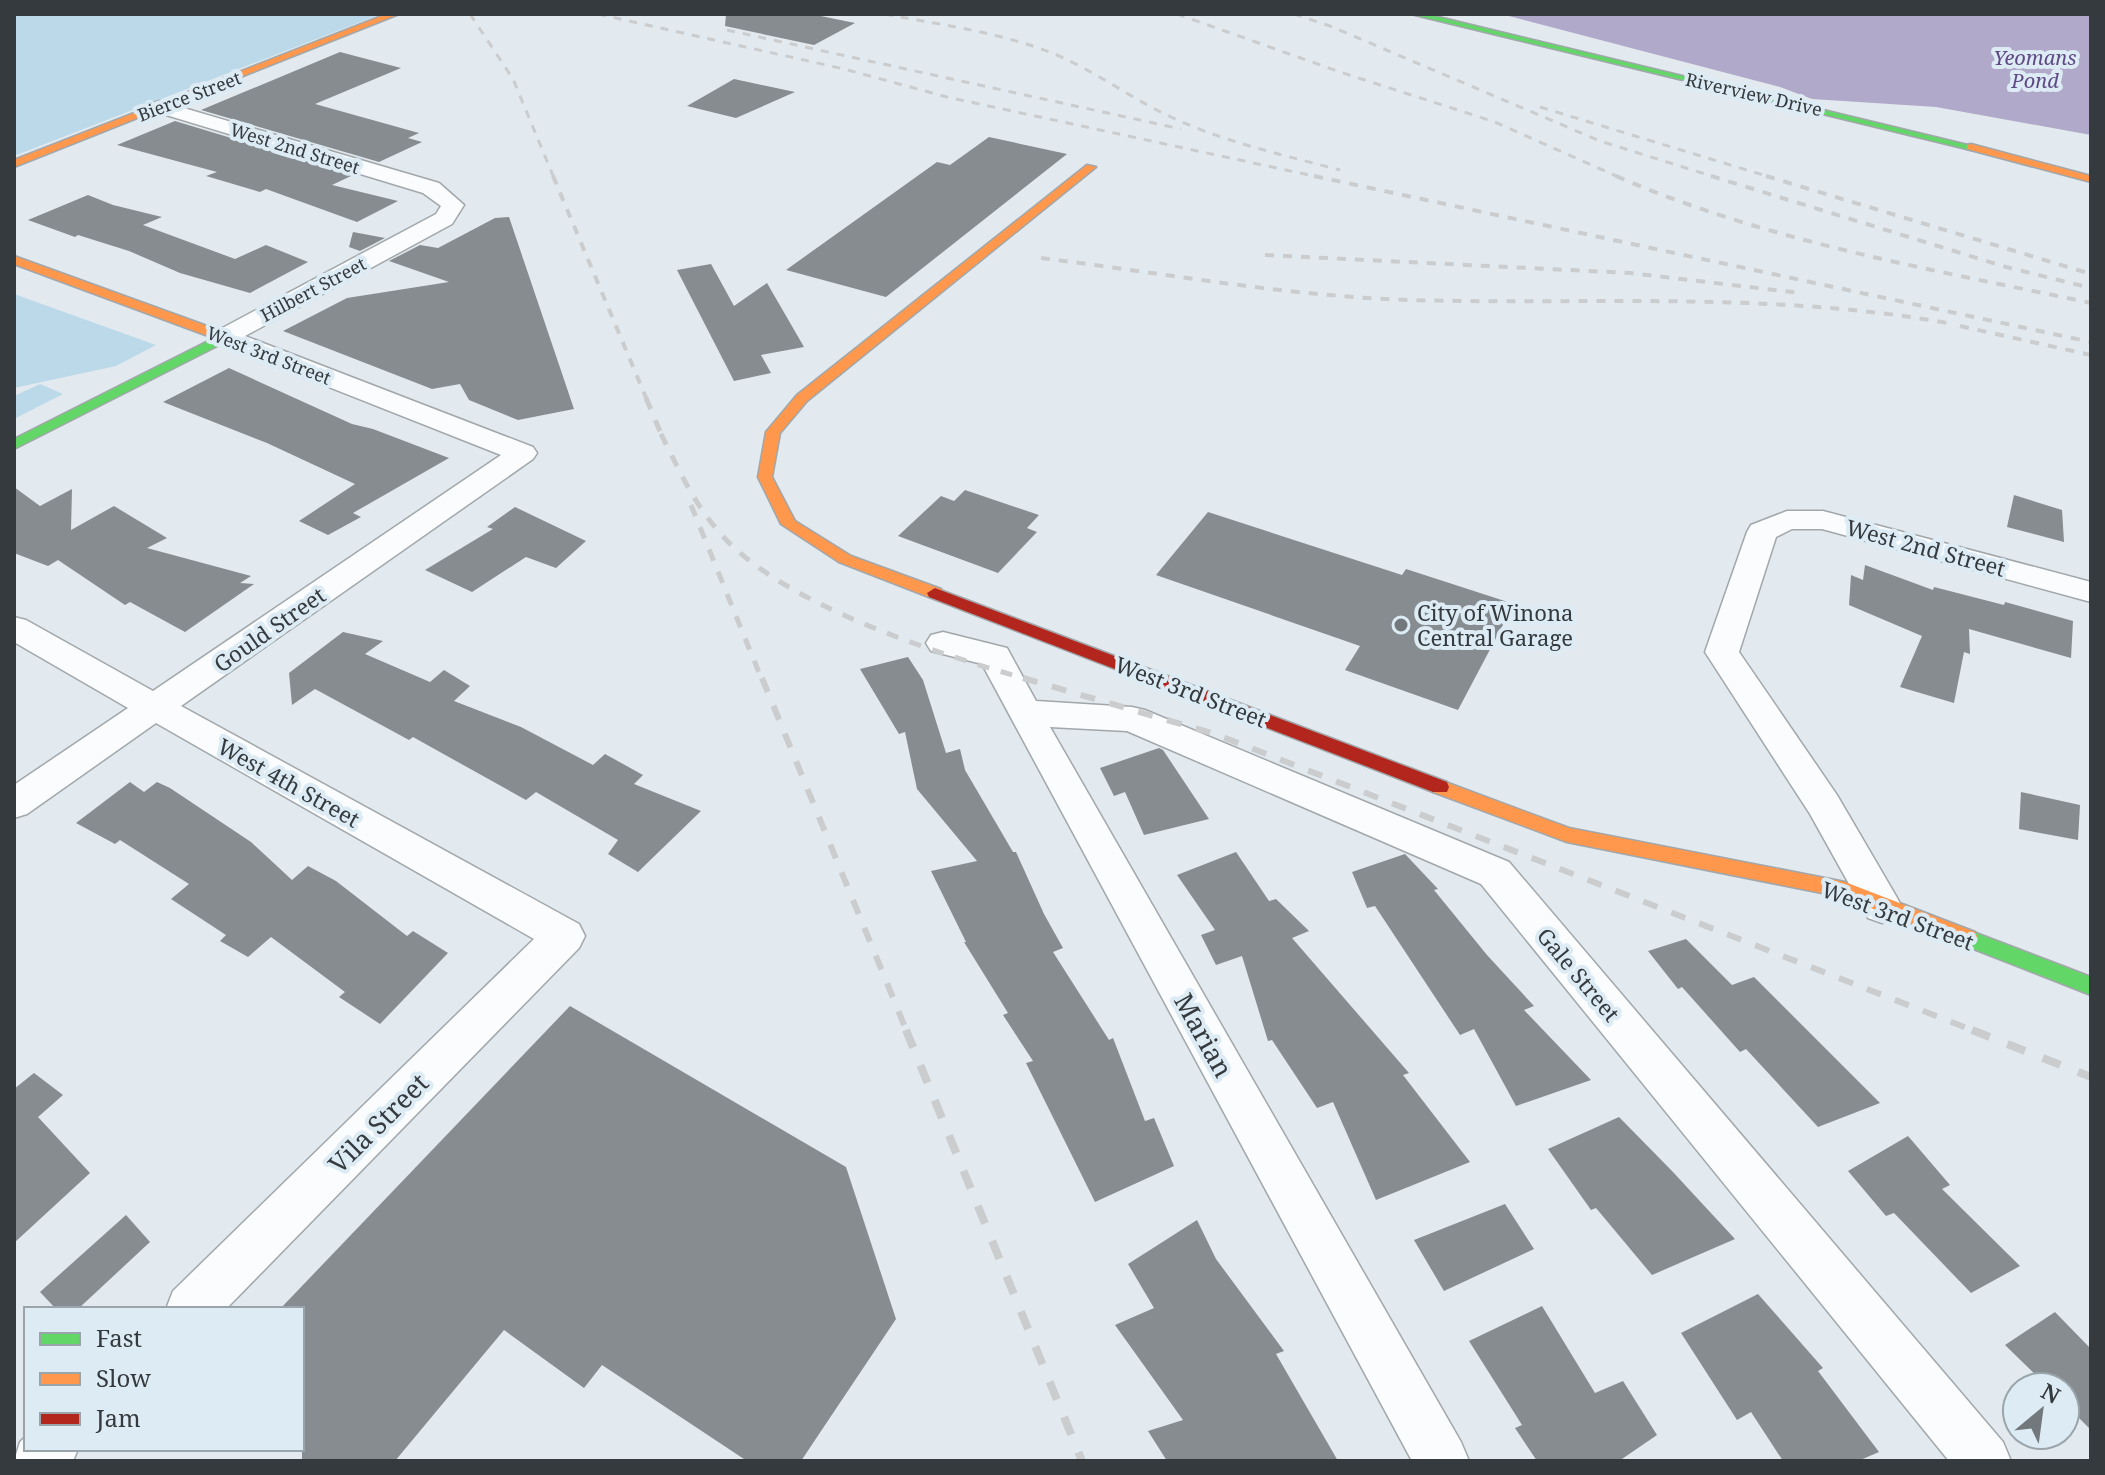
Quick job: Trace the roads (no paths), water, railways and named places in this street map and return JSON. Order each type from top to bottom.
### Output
[{"type":"street","name":"Bierce Street","points":[[363,29],[395,14]]},
{"type":"street","name":"Bierce Street","points":[[14,164],[363,29],[410,14]]},
{"type":"street","name":"Riverview Drive","points":[[1415,14],[1913,131],[2091,179]]},
{"type":"street","name":"West 2nd Street","points":[[160,107],[431,188]]},
{"type":"street","name":"West 3rd Street","points":[[1091,167],[802,398],[773,432],[765,477],[789,524],[845,559],[1567,835],[1845,890],[2091,986]]},
{"type":"street","name":"Hilbert Street","points":[[14,445],[444,219],[453,205],[431,188]]},
{"type":"street","name":"West 3rd Street","points":[[14,260],[224,337],[523,453]]},
{"type":"street","name":"Gould Street","points":[[14,804],[523,453]]},
{"type":"street","name":"West 2nd Street","points":[[1882,907],[1824,805],[1722,652],[1762,532],[1787,520],[1823,520],[2091,592]]},
{"type":"street","name":"West 4th Street","points":[[14,628],[564,936]]},
{"type":"street","name":"Marian","points":[[943,643],[995,656],[1442,1461]]},
{"type":"street","name":"Gale Street","points":[[1024,713],[1132,719],[1495,873],[1984,1461]]},
{"type":"street","name":"Vila Street","points":[[193,1307],[564,936]]},
{"type":"water","name":"Yeomans Pond","points":[[1501,14],[2091,14],[2091,135],[1936,107],[1812,99],[1780,87]]},
{"type":"railway","points":[[470,14],[513,79],[554,178]]},
{"type":"railway","points":[[598,14],[844,69],[947,97],[1323,178]]},
{"type":"railway","points":[[885,14],[970,30],[1032,46],[1067,60],[1191,126],[1340,170]]},
{"type":"railway","points":[[1177,14],[1340,72],[1495,122],[1621,178]]},
{"type":"railway","points":[[1294,14],[1330,26],[1600,141],[1718,178]]},
{"type":"railway","points":[[727,30],[1181,129]]},
{"type":"railway","points":[[1540,107],[1773,178]]},
{"type":"railway","points":[[553,176],[647,400]]},
{"type":"railway","points":[[1314,176],[2091,342]]},
{"type":"railway","points":[[1616,176],[1732,219],[1850,252],[2091,303]]},
{"type":"railway","points":[[1711,176],[2006,267],[2091,288]]},
{"type":"railway","points":[[1766,176],[2091,274]]},
{"type":"railway","points":[[1265,255],[1630,273],[1800,293]]},
{"type":"railway","points":[[1041,258],[1270,289],[1363,298],[1746,303],[1880,313],[1947,323]]},
{"type":"railway","points":[[1960,326],[2091,355]]},
{"type":"railway","points":[[646,398],[662,436]]},
{"type":"railway","points":[[662,436],[687,485],[711,522],[748,559],[782,583],[864,624],[1030,680]]},
{"type":"railway","points":[[662,436],[665,443]]},
{"type":"railway","points":[[691,505],[762,680]]},
{"type":"railway","points":[[762,678],[907,1032]]},
{"type":"railway","points":[[1023,678],[1215,734],[1977,1032]]},
{"type":"railway","points":[[906,1030],[1082,1461]]},
{"type":"railway","points":[[1972,1030],[2091,1077]]},
{"type":"place","name":"City of Winona Central Garage","points":[[1401,625]]}]
